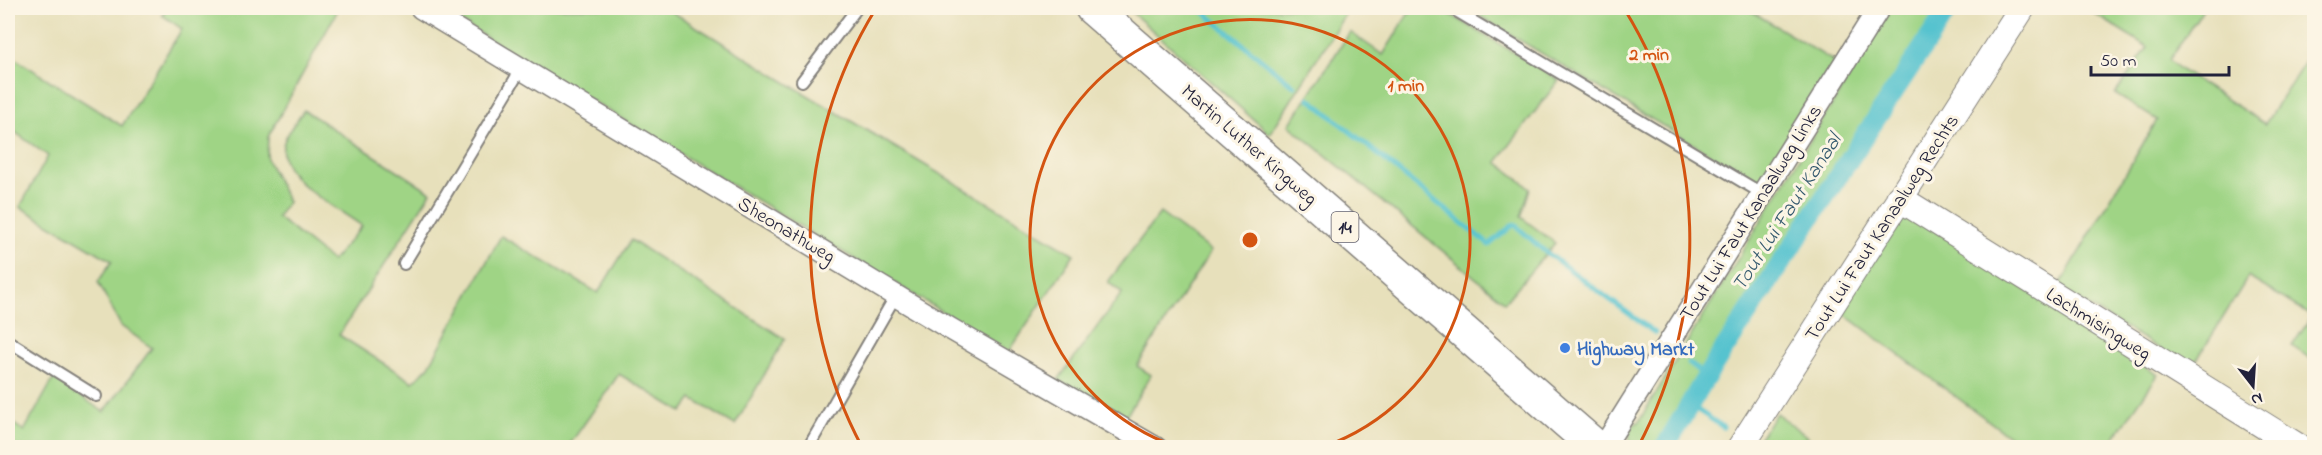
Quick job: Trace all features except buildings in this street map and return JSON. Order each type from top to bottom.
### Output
[{"type":"main road","name":"Martin Luther Kingweg","points":[[1092,8],[1597,447]]},
{"type":"street","name":"Sheonathweg","points":[[421,8],[949,328],[1156,447]]},
{"type":"street","name":"Tout Lui Faut Kanaalweg Links","points":[[1603,447],[1879,8]]},
{"type":"street","name":"Tout Lui Faut Kanaalweg Rechts","points":[[1740,447],[2022,8]]},
{"type":"street","name":"Lachmisingweg","points":[[1899,198],[2300,447]]},
{"type":"lane","points":[[802,81],[857,8]]},
{"type":"lane","points":[[1451,8],[1763,194]]},
{"type":"lane","points":[[404,264],[521,69]]},
{"type":"lane","points":[[808,447],[896,295]]},
{"type":"lane","points":[[8,341],[96,396]]},
{"type":"green space","points":[[167,8],[243,8],[250,12],[253,8],[339,8],[268,137],[267,159],[288,202],[277,217],[332,261],[362,226],[324,201],[297,179],[288,168],[283,155],[285,138],[304,110],[431,192],[339,335],[413,382],[429,366],[501,236],[598,293],[631,240],[785,339],[735,425],[692,399],[682,412],[619,374],[568,447],[8,447],[8,420],[24,431],[54,378],[104,412],[152,348],[121,326],[98,282],[112,261],[20,207],[48,156],[8,127],[8,54],[122,126],[182,29],[162,15]]},
{"type":"green space","points":[[438,8],[666,8],[1074,254],[1009,352]]},
{"type":"green space","points":[[1127,8],[1349,8],[1270,134]]},
{"type":"green space","points":[[1412,8],[1440,8],[1559,80],[1497,162],[1530,188],[1521,217],[1555,243],[1505,302],[1289,125],[1350,32],[1383,55]]},
{"type":"green space","points":[[1466,8],[1746,8],[1835,62],[1760,184]]},
{"type":"green space","points":[[1891,8],[1949,8],[1706,377],[1665,447],[1633,447],[1630,444],[1629,429],[1639,421]]},
{"type":"green space","points":[[2085,8],[2204,8],[2169,60],[2185,73],[2265,124],[2314,48],[2314,361],[2292,346],[2312,316],[2248,277],[2192,368],[2058,288],[2157,120],[2115,94],[2148,47]]},
{"type":"green space","points":[[1160,213],[1211,251],[1137,366],[1151,375],[1125,418],[1058,380],[1122,293],[1108,282]]},
{"type":"green space","points":[[1911,215],[2158,375],[2108,447],[2024,447],[1839,310],[1904,216]]},
{"type":"green space","points":[[1776,413],[1814,442],[1811,447],[1753,448]]},
{"type":"waterway","points":[[1199,8],[1294,86]]},
{"type":"waterway","name":"Tout Lui Faut Kanaal","points":[[1666,445],[1706,377],[1949,8]]},
{"type":"waterway","points":[[1309,98],[1489,245],[1514,224],[1543,250],[1655,333]]},
{"type":"waterway","points":[[1689,363],[1706,377]]},
{"type":"waterway","points":[[1690,405],[1723,427]]},
{"type":"place","name":"Highway Markt","points":[[1565,348]]}]
